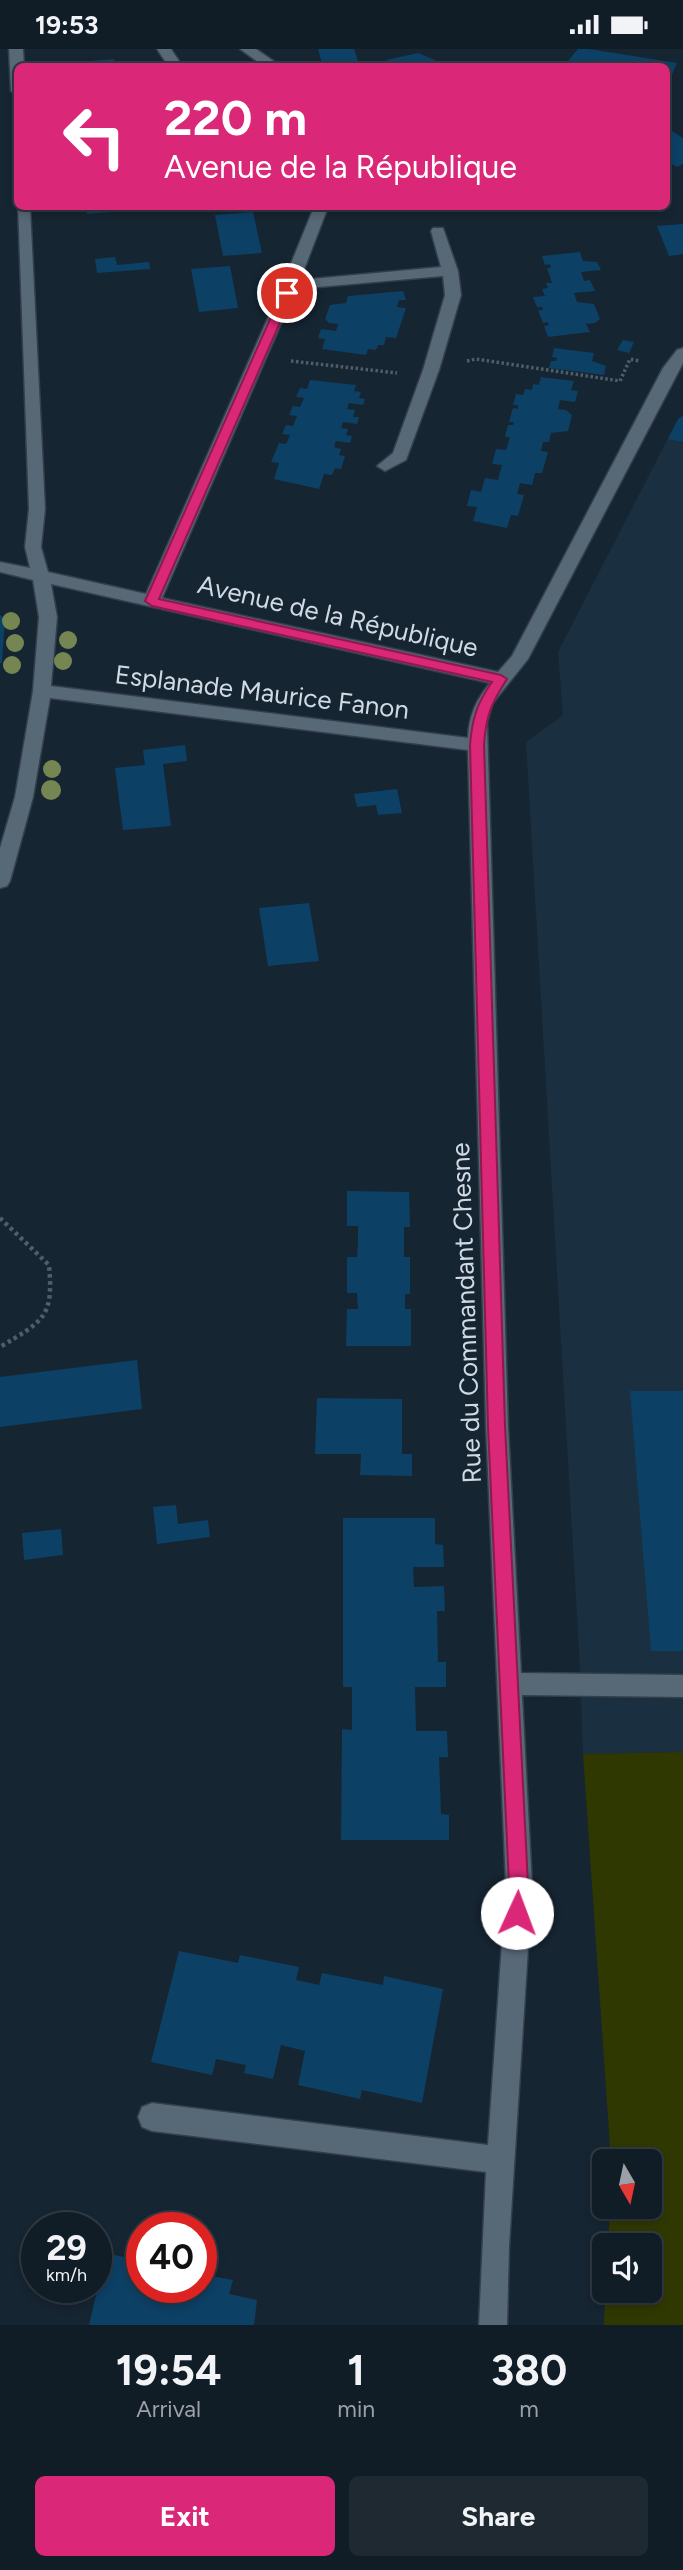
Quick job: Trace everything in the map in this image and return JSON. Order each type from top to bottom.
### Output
[{"type":"street","points":[[247,49],[269,63]]},
{"type":"street","points":[[0,881],[24,797],[42,691],[48,617],[33,547],[37,509],[23,210]]},
{"type":"street","points":[[152,601],[290,285],[320,210]]},
{"type":"street","points":[[385,466],[400,456],[431,370],[453,295],[450,271],[438,231]]},
{"type":"street","points":[[290,285],[450,271]]},
{"type":"street","name":"Rue du Commandant Chesne","points":[[492,2325],[500,2160],[519,1885],[497,1426],[478,722],[484,702],[519,659],[671,368],[683,353]]},
{"type":"street","name":"Avenue de la République","points":[[0,567],[501,679]]},
{"type":"street","name":"Esplanade Maurice Fanon","points":[[42,691],[477,745]]},
{"type":"street","points":[[509,1684],[683,1686]]},
{"type":"street","points":[[152,2117],[500,2160]]},
{"type":"path","points":[[258,357],[412,375],[476,359],[620,381],[630,359],[671,368]]},
{"type":"path","points":[[0,1218],[49,1265],[52,1297],[37,1325],[0,1347]]},
{"type":"shaded area","points":[[683,416],[683,1752],[583,1754],[526,742],[563,715],[558,652],[678,419]]},
{"type":"green space","points":[[683,1752],[683,2325],[604,2325],[605,2303],[662,2303],[662,2233],[609,2233],[609,2219],[662,2219],[662,2149],[610,2149],[583,1754]]},
{"type":"building","points":[[318,49],[354,49],[359,63],[322,63]]},
{"type":"building","points":[[578,49],[589,49],[677,63],[670,79],[670,63],[566,63]]},
{"type":"building","points":[[418,53],[438,63],[390,63],[386,60]]},
{"type":"building","points":[[114,59],[114,63],[78,63]]},
{"type":"building","points":[[670,130],[683,138],[683,164],[677,167],[670,163]]},
{"type":"building","points":[[86,210],[124,211],[87,214]]},
{"type":"building","points":[[253,212],[262,253],[223,256],[215,215]]},
{"type":"building","points":[[683,224],[683,254],[669,256],[657,226]]},
{"type":"building","points":[[580,252],[583,261],[597,262],[601,270],[581,272],[584,281],[590,280],[595,291],[574,293],[577,302],[594,304],[600,319],[586,324],[590,332],[548,337],[544,326],[549,325],[547,322],[543,323],[538,310],[543,310],[542,307],[537,307],[533,297],[545,296],[542,289],[548,288],[546,283],[552,283],[547,268],[551,268],[550,264],[545,265],[542,256]]},
{"type":"building","points":[[115,257],[117,265],[149,262],[150,269],[97,273],[95,259]]},
{"type":"building","points":[[230,266],[238,308],[199,312],[191,269]]},
{"type":"building","points":[[403,291],[406,300],[399,300],[397,307],[406,308],[396,338],[386,337],[384,345],[378,345],[376,350],[368,349],[366,355],[322,349],[325,339],[318,338],[321,329],[336,331],[338,324],[329,323],[325,319],[330,305],[346,303],[348,296]]},
{"type":"building","points":[[623,340],[634,342],[629,353],[617,350]]},
{"type":"building","points":[[554,348],[594,353],[592,361],[606,366],[604,375],[549,368],[551,361],[556,361],[557,358],[552,357]]},
{"type":"building","points":[[541,377],[574,381],[571,390],[578,391],[575,402],[560,400],[558,409],[566,410],[572,415],[568,431],[551,433],[549,442],[543,442],[541,451],[548,452],[542,473],[535,473],[532,485],[520,483],[517,494],[524,495],[518,516],[511,515],[507,528],[473,521],[477,507],[467,506],[471,490],[481,492],[485,478],[498,480],[502,465],[492,464],[496,449],[506,450],[510,437],[505,437],[508,425],[513,425],[514,422],[509,422],[513,408],[518,409],[518,405],[513,405],[516,394],[523,395],[525,389],[532,390],[533,384],[539,385]]},
{"type":"building","points":[[310,380],[356,385],[354,391],[361,392],[359,398],[365,399],[363,405],[349,403],[347,409],[355,410],[353,417],[359,417],[357,424],[343,422],[341,428],[348,429],[346,435],[352,436],[350,443],[336,441],[334,447],[341,449],[339,455],[345,456],[341,469],[335,468],[332,475],[324,474],[319,489],[274,479],[279,463],[271,462],[279,443],[286,444],[290,435],[282,434],[286,425],[293,426],[297,416],[289,415],[293,406],[300,407],[304,398],[296,397],[300,388],[307,389]]},
{"type":"building","points":[[683,416],[683,442],[668,439],[678,419]]},
{"type":"building","points":[[0,615],[5,618],[2,663],[0,663]]},
{"type":"building","points":[[185,745],[187,761],[163,764],[171,826],[123,830],[115,768],[145,765],[143,750]]},
{"type":"building","points":[[397,789],[402,813],[378,815],[376,805],[357,807],[354,794]]},
{"type":"building","points":[[309,903],[319,961],[268,966],[259,908]]},
{"type":"building","points":[[347,1191],[409,1192],[410,1227],[404,1227],[404,1257],[410,1257],[410,1294],[405,1294],[405,1309],[411,1309],[411,1346],[346,1346],[347,1309],[358,1309],[357,1293],[347,1293],[347,1257],[357,1257],[358,1226],[347,1226]]},
{"type":"building","points":[[137,1360],[142,1409],[0,1427],[0,1377]]},
{"type":"building","points":[[630,1391],[683,1391],[683,1651],[651,1651]]},
{"type":"building","points":[[317,1398],[402,1399],[402,1454],[412,1454],[412,1476],[360,1475],[361,1454],[315,1454]]},
{"type":"building","points":[[176,1505],[178,1524],[208,1520],[210,1537],[157,1544],[153,1507]]},
{"type":"building","points":[[343,1518],[435,1518],[435,1544],[443,1545],[444,1567],[413,1567],[414,1587],[444,1586],[445,1611],[437,1611],[438,1662],[446,1662],[446,1687],[415,1687],[416,1731],[447,1731],[448,1757],[439,1757],[441,1814],[449,1815],[449,1840],[341,1840],[342,1729],[352,1730],[352,1687],[343,1687]]},
{"type":"building","points":[[61,1529],[63,1555],[24,1560],[22,1533]]},
{"type":"building","points":[[179,1951],[238,1963],[240,1955],[299,1967],[296,1980],[319,1985],[322,1973],[383,1985],[384,1976],[443,1989],[422,2103],[362,2090],[360,2099],[298,2085],[305,2051],[281,2045],[273,2079],[244,2073],[246,2065],[216,2059],[212,2075],[151,2062]]},
{"type":"building","points":[[112,2254],[126,2257],[126,2303],[217,2303],[217,2277],[233,2280],[229,2294],[257,2300],[254,2325],[89,2325],[94,2303],[112,2303]]},
{"type":"route","points":[[287,293],[152,601],[501,679],[484,702],[478,722],[477,745],[497,1426],[519,1885],[517,1913]]}]
